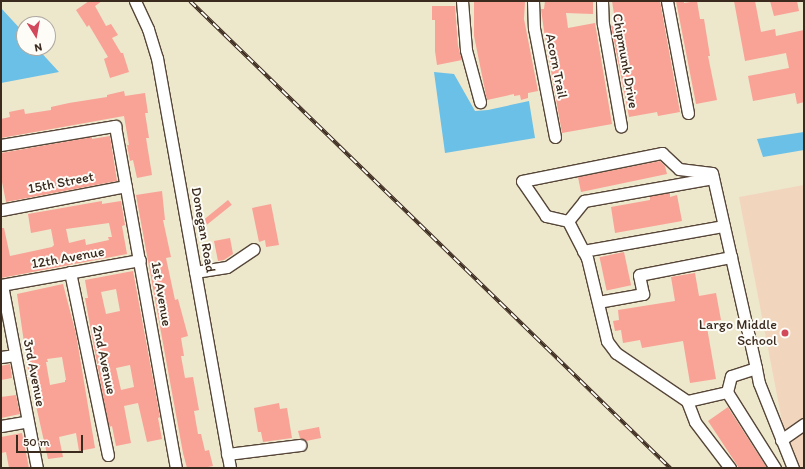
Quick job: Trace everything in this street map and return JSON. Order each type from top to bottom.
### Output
[{"type":"street","name":"Donegan Road","points":[[135,1],[148,29],[157,58],[230,468]]},
{"type":"street","points":[[462,1],[466,50],[480,102]]},
{"type":"street","name":"Acorn Trail","points":[[533,1],[534,28],[555,137]]},
{"type":"street","name":"Chipmunk Drive","points":[[602,1],[603,24],[621,126]]},
{"type":"street","points":[[668,1],[688,113]]},
{"type":"street","name":"1st Avenue","points":[[1,145],[115,126],[176,468]]},
{"type":"street","points":[[568,221],[546,216],[522,182],[662,153],[679,169],[712,173],[759,383],[793,468]]},
{"type":"street","points":[[568,221],[584,201],[713,178]]},
{"type":"street","name":"15th Street","points":[[1,210],[126,186]]},
{"type":"street","points":[[568,221],[587,258],[607,341],[616,353],[687,401],[695,422],[730,468]]},
{"type":"street","points":[[583,251],[724,226]]},
{"type":"street","points":[[195,272],[227,267],[254,249]]},
{"type":"street","points":[[598,302],[643,294],[640,275],[731,257]]},
{"type":"street","name":"12th Avenue","points":[[1,285],[140,260]]},
{"type":"street","name":"2nd Avenue","points":[[70,272],[108,455]]},
{"type":"street","name":"3rd Avenue","points":[[1,285],[37,468]]},
{"type":"street","points":[[1,357],[15,355]]},
{"type":"street","points":[[756,368],[731,376],[728,392],[775,468]]},
{"type":"street","points":[[687,401],[728,392]]},
{"type":"street","points":[[1,426],[28,421]]},
{"type":"street","points":[[782,440],[804,424]]},
{"type":"street","points":[[227,454],[300,445]]},
{"type":"shaded area","name":"Largo Middle School","points":[[804,185],[804,468],[791,468],[739,197]]},
{"type":"water","points":[[1,8],[16,24],[16,56],[44,56],[59,72],[1,83]]},
{"type":"water","points":[[434,72],[454,74],[475,111],[488,110],[529,101],[535,138],[445,153]]},
{"type":"water","points":[[804,132],[804,150],[763,157],[757,139]]},
{"type":"building","points":[[89,1],[102,1],[95,6],[106,26],[111,24],[118,35],[112,38],[121,53],[123,53],[129,72],[110,78],[104,59],[108,57],[89,25],[87,27],[76,10]]},
{"type":"building","points":[[474,1],[525,1],[524,19],[538,91],[528,93],[528,98],[521,100],[520,95],[514,96],[514,94],[487,100],[474,36]]},
{"type":"building","points":[[545,1],[593,1],[593,14],[566,13],[568,28],[595,23],[612,124],[562,133],[541,9],[544,9]]},
{"type":"building","points":[[612,1],[660,1],[680,112],[658,116],[657,112],[629,117],[611,26],[614,25],[614,19],[621,17],[621,15],[614,14]]},
{"type":"building","points":[[676,1],[684,1],[684,3],[697,1],[700,19],[704,19],[710,56],[708,56],[717,100],[696,104]]},
{"type":"building","points":[[734,1],[755,1],[761,32],[775,29],[776,36],[804,30],[804,102],[797,104],[795,93],[753,101],[748,76],[789,68],[786,53],[745,61]]},
{"type":"building","points":[[770,1],[797,1],[799,11],[774,16]]},
{"type":"building","points":[[432,6],[455,6],[458,46],[462,60],[437,65],[435,51],[435,20],[432,20]]},
{"type":"building","points":[[124,91],[125,96],[145,93],[148,113],[145,113],[149,138],[146,138],[152,175],[137,178],[133,160],[130,161],[124,116],[1,138],[1,119],[10,117],[9,112],[24,109],[25,114],[51,110],[51,107],[107,97],[107,95]]},
{"type":"building","points":[[110,136],[117,181],[6,202],[1,177],[1,153],[92,137],[92,139]]},
{"type":"building","points":[[660,161],[665,166],[667,174],[581,192],[578,177]]},
{"type":"building","points":[[162,191],[165,220],[163,220],[171,257],[166,258],[175,300],[178,299],[188,336],[181,338],[184,356],[181,356],[185,378],[193,377],[199,410],[194,411],[198,434],[201,434],[205,451],[209,450],[213,466],[203,468],[187,468],[183,453],[136,195]]},
{"type":"building","points":[[670,193],[670,197],[677,195],[682,221],[615,233],[611,207],[650,200],[650,196]]},
{"type":"building","points":[[228,200],[232,205],[207,225],[203,220]]},
{"type":"building","points":[[102,201],[102,204],[121,201],[125,225],[122,226],[127,254],[1,278],[1,228],[4,228],[10,256],[52,247],[54,245],[51,229],[31,233],[28,214]],"holes":[[[109,223],[112,237],[108,237],[109,240],[86,245],[85,239],[69,243],[66,229]]]},
{"type":"building","points":[[271,204],[279,245],[266,247],[265,240],[259,242],[252,208]]},
{"type":"building","points":[[230,238],[233,254],[224,260],[218,261],[214,241]]},
{"type":"building","points":[[624,252],[631,285],[607,290],[600,257]]},
{"type":"building","points":[[133,271],[160,417],[158,418],[162,439],[147,442],[138,403],[124,406],[131,443],[116,446],[112,426],[109,427],[99,374],[85,298],[88,298],[85,280]],"holes":[[[116,289],[120,311],[106,314],[101,292]],[[130,365],[134,387],[121,390],[116,368]]]},
{"type":"building","points":[[695,273],[699,296],[716,293],[721,320],[706,322],[716,379],[690,383],[683,341],[642,348],[640,340],[623,343],[621,330],[615,331],[613,321],[619,320],[618,310],[675,301],[671,277]]},
{"type":"building","points":[[63,284],[76,334],[95,448],[79,451],[76,433],[59,437],[63,457],[48,459],[28,370],[17,294]],"holes":[[[62,357],[66,380],[65,382],[50,385],[46,362],[48,362],[47,359]]]},
{"type":"building","points":[[10,364],[12,378],[1,380],[1,366]]},
{"type":"building","points":[[16,395],[20,414],[1,418],[1,397]]},
{"type":"building","points":[[279,403],[280,409],[287,408],[292,438],[263,442],[261,432],[258,432],[254,408]]},
{"type":"building","points":[[728,407],[767,468],[739,468],[708,421]]},
{"type":"building","points":[[319,427],[321,438],[306,441],[300,438],[298,431]]},
{"type":"building","points":[[22,433],[29,468],[9,468],[6,452],[1,453],[1,437]]},
{"type":"railway","points":[[190,1],[670,468]]},
{"type":"place","name":"Largo Middle School","points":[[785,333]]}]
